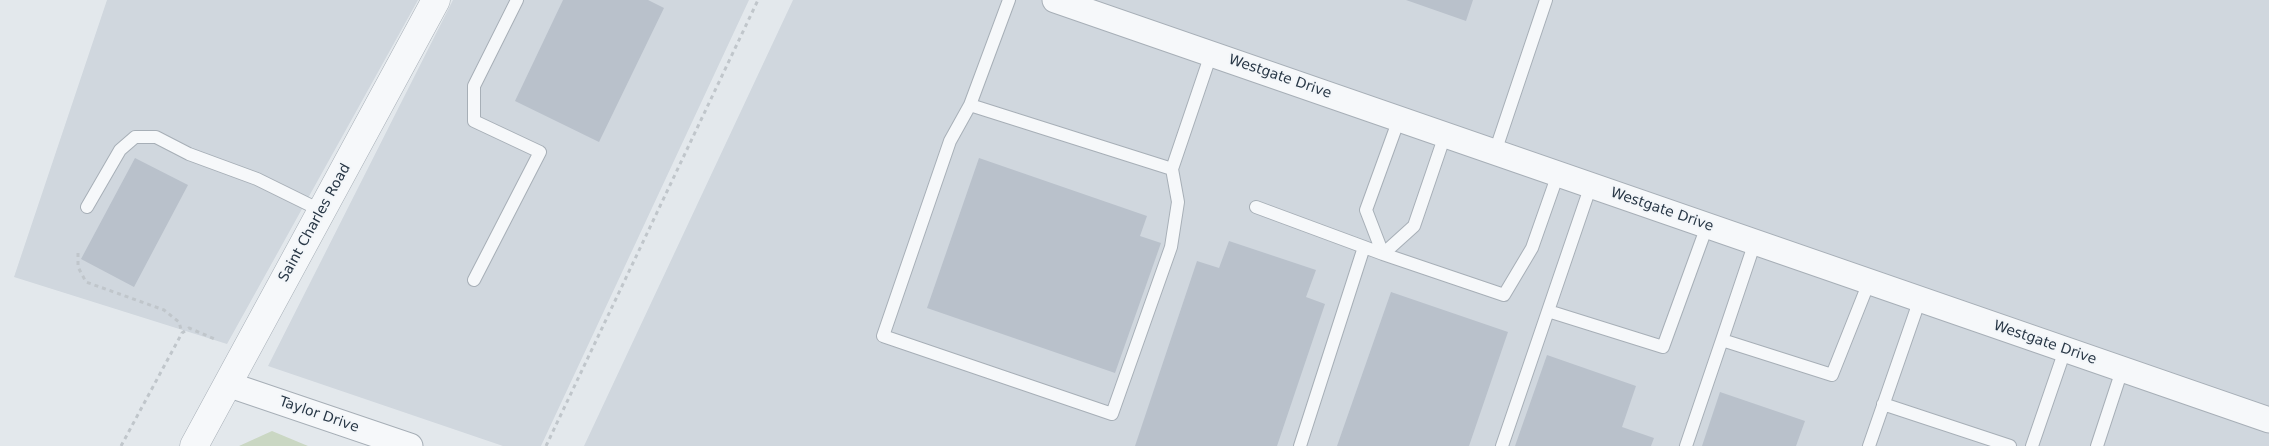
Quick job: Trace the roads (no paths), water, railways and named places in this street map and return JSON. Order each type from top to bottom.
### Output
[{"type":"street","name":"Saint Charles Road","points":[[194,446],[436,0]]},
{"type":"street","name":"Westgate Drive","points":[[1063,1],[2269,420]]},
{"type":"street","name":"Taylor Drive","points":[[227,384],[410,446]]},
{"type":"lane","points":[[474,280],[540,152],[474,121],[474,86],[517,0]]},
{"type":"lane","points":[[1009,0],[970,105],[950,141],[883,336],[1112,414],[1171,247],[1178,202],[1172,169],[1211,54]]},
{"type":"lane","points":[[1495,152],[1546,0]]},
{"type":"lane","points":[[970,105],[1172,169]]},
{"type":"lane","points":[[1383,254],[1366,210],[1399,119]]},
{"type":"lane","points":[[1383,254],[1414,226],[1445,135]]},
{"type":"lane","points":[[87,207],[120,150],[135,137],[156,137],[189,154],[257,179],[322,211]]},
{"type":"lane","points":[[1256,207],[1383,254],[1504,294],[1532,248],[1558,174]]},
{"type":"lane","points":[[1502,446],[1591,185]]},
{"type":"lane","points":[[1548,311],[1663,347],[1707,226]]},
{"type":"lane","points":[[1686,446],[1755,242]]},
{"type":"lane","points":[[1300,446],[1364,247]]},
{"type":"lane","points":[[1722,340],[1832,375],[1869,282]]},
{"type":"lane","points":[[1869,446],[1920,299]]},
{"type":"lane","points":[[2032,446],[2065,350]]},
{"type":"lane","points":[[2097,446],[2122,370]]},
{"type":"lane","points":[[1883,404],[2010,446]]}]
